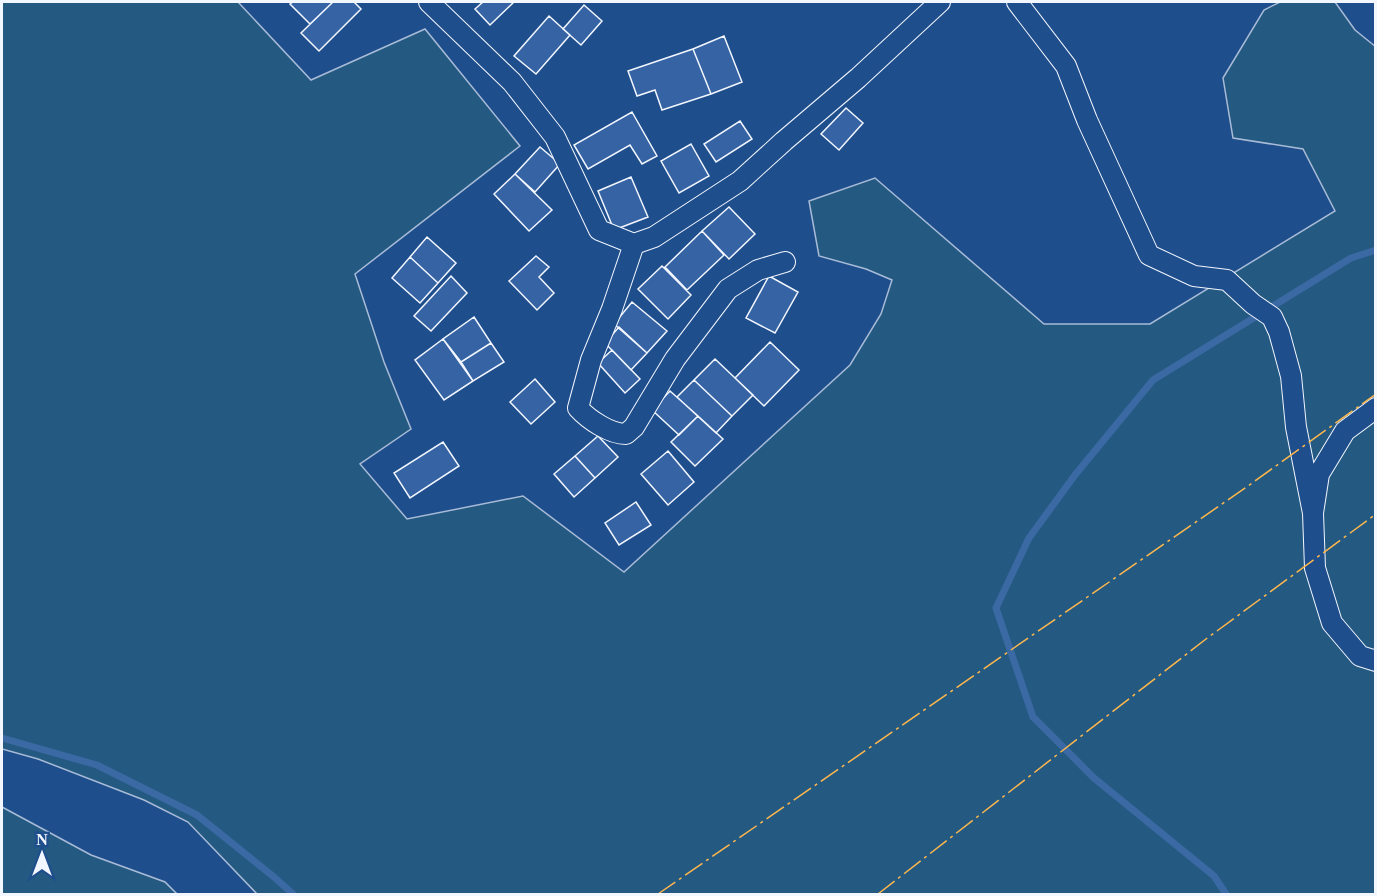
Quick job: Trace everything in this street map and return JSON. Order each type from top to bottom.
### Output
[{"type":"street","points":[[429,2],[512,82],[555,137],[599,230],[634,244],[654,237],[740,181],[858,78],[940,2]]},
{"type":"street","points":[[1017,2],[1066,66],[1149,255],[1194,276],[1227,280],[1252,304],[1272,317],[1279,332],[1291,376],[1296,427],[1313,513],[1315,568],[1332,622],[1360,656],[1376,662]]},
{"type":"street","points":[[634,244],[612,309],[591,360],[578,408],[594,421],[620,434],[627,434],[634,427],[675,359],[728,289],[758,270],[785,262]]},
{"type":"street","points":[[1313,513],[1319,474],[1345,431],[1376,408]]},
{"type":"shaded area","points":[[2,2],[238,2],[311,80],[425,29],[520,146],[355,274],[384,362],[411,429],[360,464],[407,519],[523,496],[624,572],[850,365],[881,314],[892,280],[866,269],[819,256],[809,201],[875,178],[1044,324],[1150,324],[1335,211],[1303,149],[1233,138],[1223,78],[1264,10],[1280,2],[1335,2],[1355,30],[1376,47],[1375,894],[257,894],[188,822],[144,800],[38,759],[2,749]]},
{"type":"shaded area","points":[[2,807],[91,855],[165,882],[177,894],[2,894]]},
{"type":"building","points":[[293,2],[333,2],[310,24],[290,4]]},
{"type":"building","points":[[333,2],[354,2],[361,9],[319,51],[301,33]]},
{"type":"building","points":[[483,2],[514,2],[490,25],[475,9]]},
{"type":"building","points":[[584,5],[602,21],[581,45],[563,29]]},
{"type":"building","points":[[549,16],[570,35],[536,74],[514,56]]},
{"type":"building","points":[[724,36],[742,82],[711,94],[693,49]]},
{"type":"building","points":[[693,49],[711,94],[662,110],[655,90],[637,96],[628,71]]},
{"type":"building","points":[[846,108],[863,123],[839,150],[821,134]]},
{"type":"building","points":[[632,112],[657,156],[642,164],[630,145],[588,169],[574,145]]},
{"type":"building","points":[[740,121],[752,139],[716,162],[704,144]]},
{"type":"building","points":[[691,144],[709,176],[679,193],[661,161]]},
{"type":"building","points":[[540,147],[560,164],[535,192],[515,174]]},
{"type":"building","points":[[515,174],[552,210],[529,231],[494,194]]},
{"type":"building","points":[[631,177],[648,217],[614,230],[598,191]]},
{"type":"building","points":[[729,207],[755,234],[729,259],[702,231]]},
{"type":"building","points":[[702,231],[724,255],[687,290],[665,267]]},
{"type":"building","points":[[427,237],[456,263],[438,283],[410,257]]},
{"type":"building","points":[[536,256],[549,267],[539,277],[554,293],[537,310],[509,281]]},
{"type":"building","points":[[410,257],[438,283],[420,303],[392,278]]},
{"type":"building","points":[[662,266],[691,295],[668,319],[638,289]]},
{"type":"building","points":[[451,276],[467,293],[431,331],[414,316]]},
{"type":"building","points":[[769,276],[798,292],[775,333],[746,318]]},
{"type":"building","points":[[632,302],[667,331],[647,353],[614,324]]},
{"type":"building","points":[[474,317],[491,343],[461,362],[443,339]]},
{"type":"building","points":[[619,327],[647,353],[631,370],[605,343]]},
{"type":"building","points":[[443,339],[473,381],[444,400],[415,360]]},
{"type":"building","points":[[770,342],[799,370],[764,406],[735,378]]},
{"type":"building","points":[[491,343],[504,362],[473,381],[461,362]]},
{"type":"building","points":[[612,350],[640,379],[625,393],[598,363]]},
{"type":"building","points":[[715,359],[753,395],[732,416],[694,380]]},
{"type":"building","points":[[535,379],[555,402],[531,424],[510,402]]},
{"type":"building","points":[[694,380],[732,416],[716,433],[677,397]]},
{"type":"building","points":[[670,391],[698,416],[679,435],[652,410]]},
{"type":"building","points":[[698,416],[723,439],[695,466],[671,442]]},
{"type":"building","points":[[598,436],[618,457],[595,478],[575,456]]},
{"type":"building","points":[[443,442],[459,466],[410,498],[394,473]]},
{"type":"building","points":[[668,451],[694,482],[668,505],[641,474]]},
{"type":"building","points":[[575,456],[595,478],[574,497],[554,474]]},
{"type":"building","points":[[636,502],[651,525],[619,545],[605,523]]},
{"type":"waterway","points":[[1226,894],[1214,876],[1094,778],[1033,717],[996,608],[1029,538],[1075,475],[1153,380],[1351,258],[1376,250]]},
{"type":"waterway","points":[[2,738],[97,765],[197,815],[293,894]]},
{"type":"power","points":[[658,894],[1248,486],[1376,394]]},
{"type":"power","points":[[878,894],[1206,639],[1376,514]]}]
